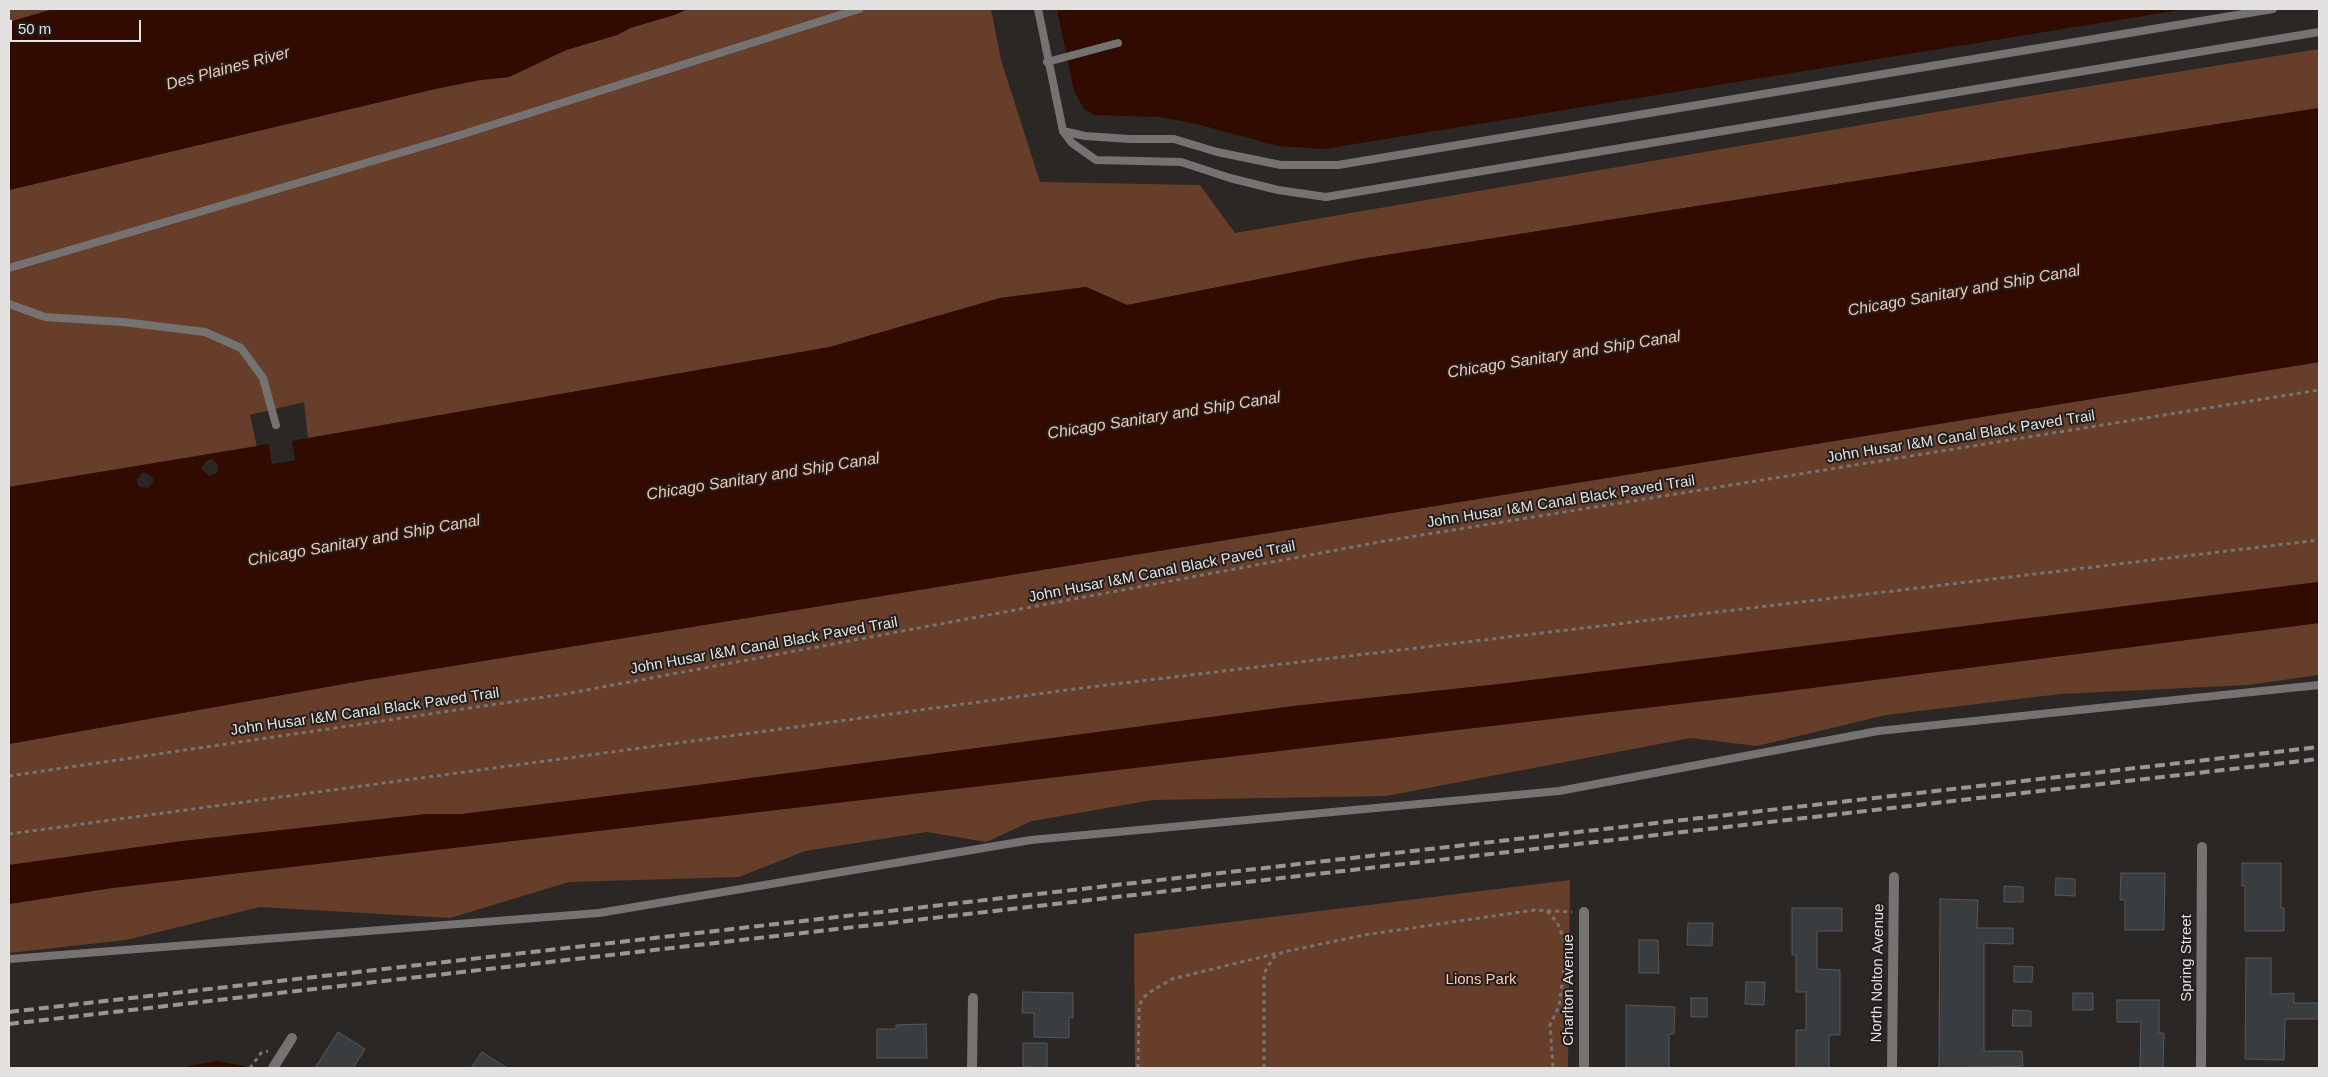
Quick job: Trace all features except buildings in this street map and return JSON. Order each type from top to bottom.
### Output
[{"type":"street","name":"Spring Street","points":[[2201,1068],[2202,847]]},
{"type":"street","name":"North Nolton Avenue","points":[[1892,1068],[1894,877]]},
{"type":"street","name":"Charlton Avenue","points":[[1584,912],[1584,1068]]},
{"type":"street","points":[[972,1068],[973,998]]},
{"type":"street","points":[[272,1068],[292,1038]]},
{"type":"lane","points":[[9,268],[454,137],[858,9]]},
{"type":"lane","points":[[1063,131],[1085,136],[1130,139],[1174,138],[1217,152],[1281,165],[1338,165],[2272,9]]},
{"type":"lane","points":[[1038,10],[1047,62],[1063,131],[1072,143],[1096,160],[1181,162],[1230,178],[1278,190],[1326,197],[2319,32]]},
{"type":"lane","points":[[1047,62],[1118,43]]},
{"type":"lane","points":[[9,304],[45,317],[123,322],[205,332],[241,348],[263,378],[276,425]]},
{"type":"lane","points":[[9,959],[599,913],[1031,840],[1559,790],[1878,731],[2319,685]]},
{"type":"path","name":"John Husar I&M Canal Black Paved Trail","points":[[9,776],[565,694],[1385,542],[2319,390]]},
{"type":"path","points":[[9,834],[1082,688],[2319,540]]},
{"type":"path","points":[[1138,1068],[1138,1008],[1142,999],[1159,985],[1180,977],[1364,935],[1534,910],[1584,912]]},
{"type":"path","points":[[1547,910],[1556,922],[1567,947],[1559,1006],[1550,1025],[1553,1068]]},
{"type":"path","points":[[1264,1068],[1264,973],[1274,957],[1283,952]]},
{"type":"green space","points":[[9,9],[54,9],[9,22]]},
{"type":"green space","points":[[688,9],[991,9],[1001,60],[1040,182],[1200,185],[1235,233],[2029,96],[2319,49],[2319,108],[1361,259],[1127,305],[1086,287],[1000,298],[830,347],[308,438],[304,402],[250,415],[257,447],[9,487],[9,190],[435,89],[480,80],[509,77],[566,50],[617,35],[630,28]]},
{"type":"green space","points":[[2319,362],[2319,582],[1500,684],[1294,706],[691,786],[462,814],[427,814],[183,841],[9,865],[9,744],[360,681]]},
{"type":"green space","points":[[2319,623],[2319,675],[2248,685],[2060,694],[1886,715],[1757,746],[1691,738],[1386,796],[1153,800],[1032,821],[986,842],[927,832],[805,851],[739,877],[569,882],[450,918],[260,907],[126,940],[9,953],[9,904],[112,888],[1772,693]]},
{"type":"green space","name":"Lions Park","points":[[1570,880],[1568,1068],[1135,1068],[1134,934]]},
{"type":"water","name":"Des Plaines River","points":[[54,9],[688,9],[630,28],[617,35],[566,50],[509,77],[480,80],[435,89],[9,190],[9,22]]},
{"type":"water","points":[[1057,9],[2186,9],[1324,149],[1278,146],[1197,124],[1160,117],[1094,115],[1084,109],[1074,91]]},
{"type":"water","name":"Chicago Sanitary and Ship Canal","points":[[2319,108],[2319,362],[360,681],[9,744],[9,487],[269,444],[272,464],[295,460],[292,441],[830,347],[1000,298],[1086,287],[1127,305],[1361,259]],"holes":[[[212,459],[218,465],[218,469],[217,473],[209,476],[202,470],[202,466],[207,460]],[[142,473],[146,473],[153,478],[153,482],[148,488],[140,487],[137,484],[137,480]]]},
{"type":"water","points":[[2319,582],[2319,623],[1772,693],[112,888],[9,904],[9,865],[183,841],[427,814],[462,814],[691,786],[1294,706],[1500,684]]},
{"type":"water","points":[[216,1061],[245,1066],[244,1068],[180,1068]]},
{"type":"pier","points":[[291,439],[295,460],[272,464],[268,442],[271,443],[274,461],[292,458],[289,442]]},
{"type":"railway","points":[[9,1012],[2319,747]]},
{"type":"railway","points":[[9,1024],[2319,759]]}]
